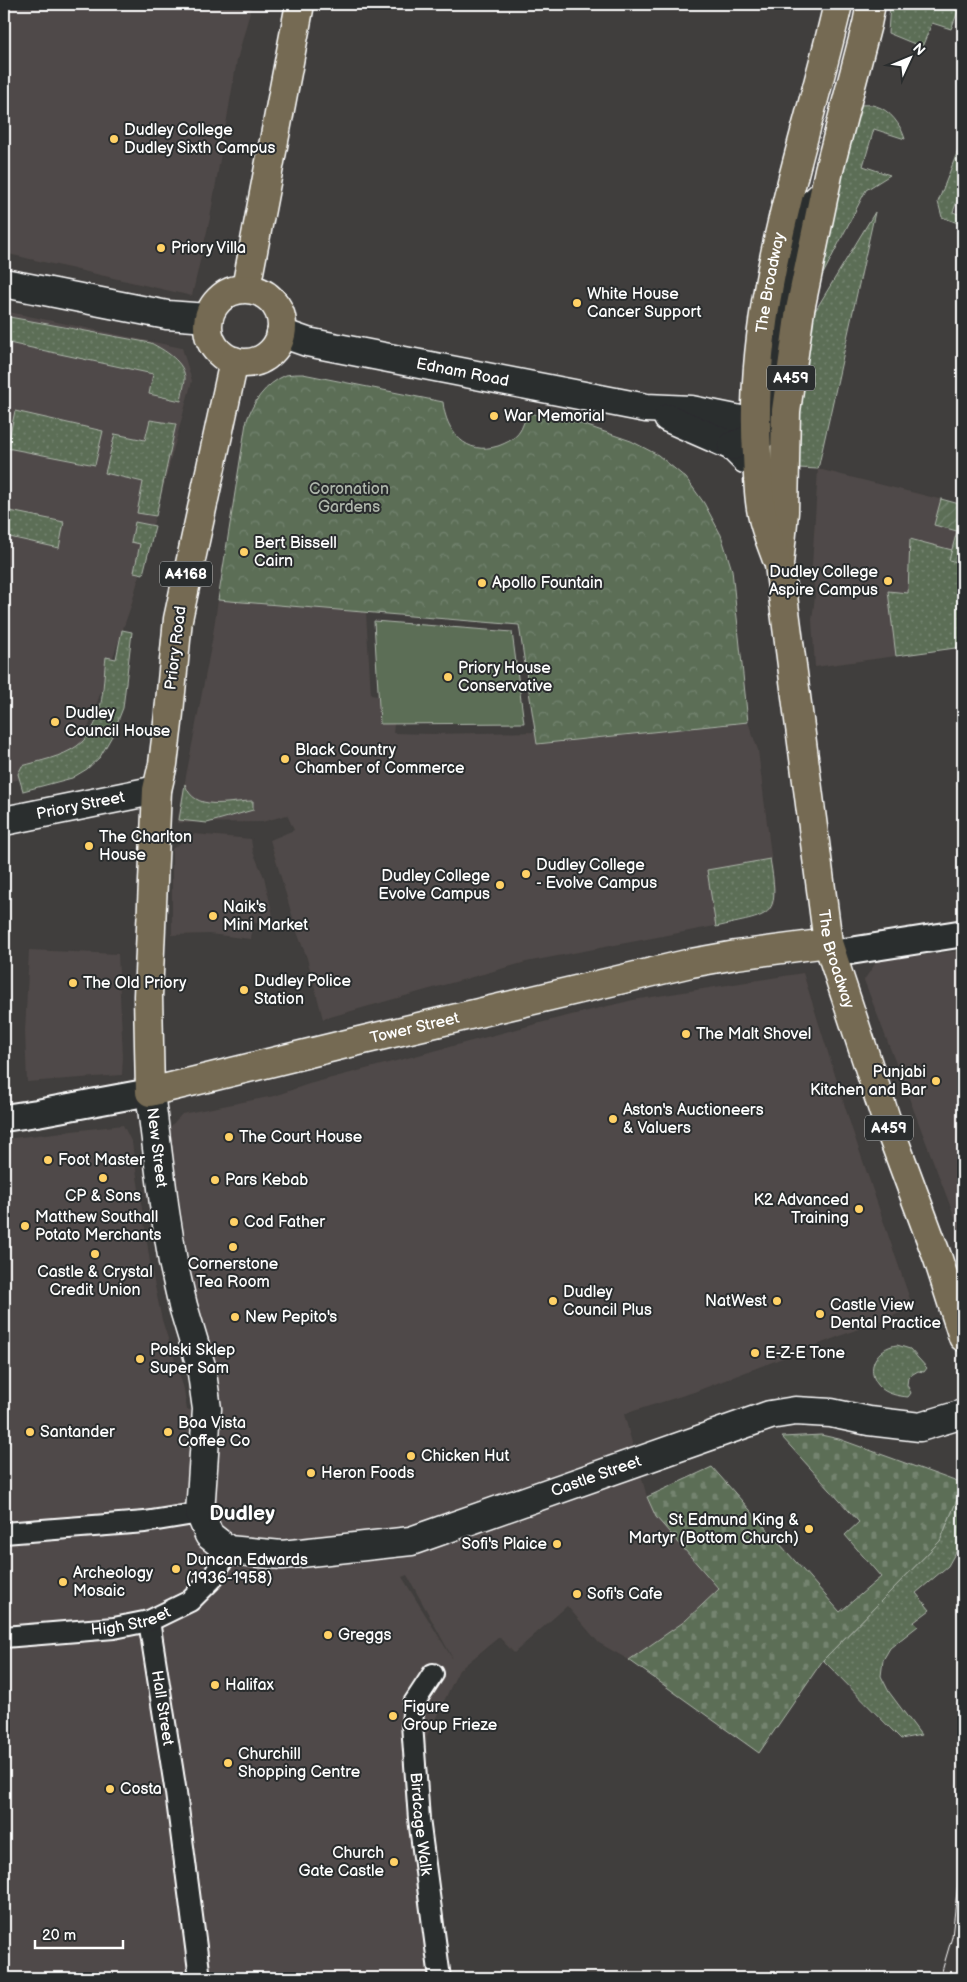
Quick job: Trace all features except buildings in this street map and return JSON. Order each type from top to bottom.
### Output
[{"type":"main road","points":[[246,288],[300,4]]},
{"type":"main road","name":"The Broadway","points":[[779,565],[765,530],[761,513],[758,472],[748,435],[761,331],[786,199],[822,73],[838,4]]},
{"type":"main road","name":"The Broadway","points":[[871,4],[824,193],[800,310],[786,412],[784,512],[779,565],[829,949],[886,1119],[938,1260],[959,1309],[963,1337]]},
{"type":"main road","points":[[246,288],[260,292],[271,300],[279,310],[282,323],[281,333],[275,347],[269,354],[258,360],[245,363],[234,361],[215,347],[208,332],[208,318],[212,307],[224,295],[246,288]]},
{"type":"main road","name":"Priory Road","points":[[157,790],[164,756],[179,611],[234,361]]},
{"type":"main road","name":"New Street","points":[[150,1092],[148,996],[157,790]]},
{"type":"main road","name":"Tower Street","points":[[150,1092],[691,963],[736,955],[829,949]]},
{"type":"street","points":[[748,435],[763,434],[806,210],[824,193]]},
{"type":"street","points":[[4,283],[167,315],[208,318]]},
{"type":"street","name":"Ednam Road","points":[[281,333],[307,342],[646,408],[692,410],[748,435]]},
{"type":"street","name":"Priory Street","points":[[4,821],[157,790]]},
{"type":"street","name":"Tower Street","points":[[829,949],[958,934]]},
{"type":"street","name":"Tower Street","points":[[4,1118],[150,1092]]},
{"type":"street","name":"New Street","points":[[150,1092],[173,1262],[183,1306],[201,1366],[206,1400],[200,1513],[209,1535],[228,1550]]},
{"type":"street","name":"Castle Street","points":[[228,1550],[282,1555],[411,1542],[770,1415],[795,1411],[832,1413],[869,1421],[920,1427],[963,1414]]},
{"type":"street","points":[[4,1533],[145,1522],[200,1513]]},
{"type":"street","name":"High Street","points":[[4,1637],[114,1628],[149,1621],[190,1601],[212,1578],[228,1550]]},
{"type":"street","name":"Hall Street","points":[[149,1621],[176,1793],[200,1978]]},
{"type":"street","name":"Birdcage Walk","points":[[434,1674],[414,1703],[412,1724],[419,1819],[440,1978]]},
{"type":"shaded area","name":"Dudley College Dudley Sixth Campus","points":[[4,4],[252,4],[237,60],[210,218],[192,296],[4,253]]},
{"type":"shaded area","points":[[4,311],[182,348],[192,381],[131,606],[73,771],[4,782]]},
{"type":"shaded area","name":"Dudley College Aspire Campus","points":[[818,469],[963,505],[963,647],[815,667],[812,620],[815,596],[812,566]]},
{"type":"shaded area","name":"Dudley College - Evolve Campus","points":[[218,600],[366,612],[371,695],[397,699],[393,733],[535,732],[537,744],[748,722],[758,750],[775,888],[774,904],[769,912],[752,919],[526,962],[323,1019],[307,958],[297,932],[270,840],[294,830],[287,815],[262,822],[177,823],[212,641]]},
{"type":"shaded area","points":[[194,834],[251,839],[253,852],[264,877],[275,924],[253,923],[251,939],[209,934],[172,935],[172,849]]},
{"type":"shaded area","points":[[963,947],[963,1239],[864,980],[877,961],[957,951]]},
{"type":"shaded area","points":[[29,950],[118,954],[123,1056],[122,1075],[27,1082],[25,1032]]},
{"type":"shaded area","points":[[803,973],[852,1129],[913,1308],[694,1392],[624,1414],[647,1497],[656,1517],[719,1589],[682,1623],[629,1660],[599,1643],[567,1606],[514,1653],[499,1637],[459,1670],[427,1736],[422,1784],[446,1978],[4,1978],[4,1139],[123,1125],[132,1143],[150,1262],[162,1320],[184,1389],[187,1410],[221,1407],[190,1272],[169,1128],[182,1114],[274,1096],[309,1084],[633,1000]],"holes":[[[407,1575],[452,1658],[402,1577]]]},
{"type":"green space","points":[[890,4],[961,4],[951,29],[932,23],[922,47],[888,33]]},
{"type":"green space","points":[[859,105],[874,105],[886,111],[898,123],[905,139],[874,129],[863,166],[890,175],[866,190],[821,278],[834,205]]},
{"type":"green space","points":[[962,140],[963,185],[953,212],[963,216],[963,225],[942,217],[938,202]]},
{"type":"green space","points":[[875,212],[818,469],[799,468],[798,417],[809,321]]},
{"type":"green space","points":[[4,316],[151,343],[173,357],[182,368],[185,380],[181,401],[149,394],[153,374],[4,342]]},
{"type":"green space","name":"Coronation Gardens","points":[[303,374],[443,402],[448,423],[453,432],[467,444],[476,448],[498,446],[516,436],[528,413],[573,421],[631,441],[658,455],[686,478],[704,503],[721,535],[732,570],[748,722],[537,744],[519,625],[218,600],[246,423],[256,401],[272,383],[286,375]]},
{"type":"green space","points":[[15,411],[103,431],[95,465],[7,448]]},
{"type":"green space","points":[[150,420],[176,424],[156,516],[137,513],[143,482],[105,473],[115,434],[145,440]]},
{"type":"green space","points":[[941,499],[963,505],[963,563],[949,560],[957,531],[934,525]]},
{"type":"green space","points":[[10,511],[64,522],[59,548],[5,536]]},
{"type":"green space","points":[[135,522],[155,526],[143,574],[134,572],[140,544],[131,542]]},
{"type":"green space","points":[[910,539],[952,550],[950,560],[963,563],[963,647],[896,656],[888,591],[908,593]]},
{"type":"green space","name":"Priory House Conservative","points":[[374,621],[512,632],[524,723],[380,724]]},
{"type":"green space","points":[[122,630],[132,632],[123,708],[112,736],[100,757],[87,769],[72,778],[23,791],[18,774],[22,766],[71,750],[86,738],[93,728],[100,706],[106,657],[116,659]]},
{"type":"green space","points":[[185,784],[189,793],[196,799],[213,803],[253,801],[253,810],[207,823],[179,820]]},
{"type":"green space","points":[[770,859],[774,894],[772,904],[767,911],[749,920],[716,927],[707,870]]},
{"type":"green space","points":[[897,1345],[910,1349],[927,1368],[924,1372],[918,1371],[908,1377],[907,1385],[911,1393],[908,1397],[885,1391],[879,1386],[873,1373],[873,1366],[879,1354]]},
{"type":"green space","points":[[821,1435],[839,1439],[963,1485],[940,1541],[823,1660],[759,1753],[629,1660],[685,1621],[719,1589],[656,1517],[647,1497],[712,1467],[840,1612],[881,1577],[845,1535],[859,1522],[782,1437]]},
{"type":"green space","points":[[963,1485],[963,1539],[948,1566],[916,1593],[930,1610],[914,1622],[918,1626],[890,1648],[883,1660],[881,1676],[889,1692],[921,1735],[901,1739],[823,1660],[940,1541]]},
{"type":"tram line","points":[[940,1978],[952,1937],[963,1837]]},
{"type":"place","name":"Dudley College Dudley Sixth Campus","points":[[114,139]]},
{"type":"place","name":"Priory Villa","points":[[161,248]]},
{"type":"place","name":"White House Cancer Support","points":[[577,303]]},
{"type":"place","name":"War Memorial","points":[[494,416]]},
{"type":"place","name":"Bert Bissell Cairn","points":[[244,552]]},
{"type":"place","name":"Dudley College Aspire Campus","points":[[888,581]]},
{"type":"place","name":"Apollo Fountain","points":[[482,583]]},
{"type":"place","name":"Priory House Conservative","points":[[448,677]]},
{"type":"place","name":"Dudley Council House","points":[[55,722]]},
{"type":"place","name":"Black Country Chamber of Commerce","points":[[285,759]]},
{"type":"place","name":"The Charlton House","points":[[89,846]]},
{"type":"place","name":"Dudley College - Evolve Campus","points":[[526,874]]},
{"type":"place","name":"Dudley College Evolve Campus","points":[[500,885]]},
{"type":"place","name":"Naik's Mini Market","points":[[213,916]]},
{"type":"place","name":"The Old Priory","points":[[73,983]]},
{"type":"place","name":"Dudley Police Station","points":[[244,990]]},
{"type":"place","name":"The Malt Shovel","points":[[686,1034]]},
{"type":"place","name":"Punjabi Kitchen and Bar","points":[[936,1081]]},
{"type":"place","name":"Aston's Auctioneers & Valuers","points":[[613,1119]]},
{"type":"place","name":"The Court House","points":[[229,1137]]},
{"type":"place","name":"Foot Master","points":[[48,1160]]},
{"type":"place","name":"CP & Sons","points":[[103,1178]]},
{"type":"place","name":"Pars Kebab","points":[[215,1180]]},
{"type":"place","name":"K2 Advanced Training","points":[[859,1209]]},
{"type":"place","name":"Cod Father","points":[[234,1222]]},
{"type":"place","name":"Matthew Southall Potato Merchants","points":[[25,1226]]},
{"type":"place","name":"Cornerstone Tea Room","points":[[233,1247]]},
{"type":"place","name":"Castle & Crystal Credit Union","points":[[95,1254]]},
{"type":"place","name":"Dudley Council Plus","points":[[553,1301]]},
{"type":"place","name":"NatWest","points":[[777,1301]]},
{"type":"place","name":"Castle View Dental Practice","points":[[820,1314]]},
{"type":"place","name":"New Pepito's","points":[[235,1317]]},
{"type":"place","name":"E-Z-E Tone","points":[[755,1353]]},
{"type":"place","name":"Polski Sklep Super Sam","points":[[140,1359]]},
{"type":"place","name":"Santander","points":[[30,1432]]},
{"type":"place","name":"Boa Vista Coffee Co","points":[[168,1432]]},
{"type":"place","name":"Chicken Hut","points":[[411,1456]]},
{"type":"place","name":"Heron Foods","points":[[311,1473]]},
{"type":"place","name":"St Edmund King & Martyr (Bottom Church)","points":[[809,1529]]},
{"type":"place","name":"Sofi's Plaice","points":[[557,1544]]},
{"type":"place","name":"Duncan Edwards (1936-1958)","points":[[176,1569]]},
{"type":"place","name":"Archeology Mosaic","points":[[63,1582]]},
{"type":"place","name":"Sofi's Cafe","points":[[577,1594]]},
{"type":"place","name":"Greggs","points":[[328,1635]]},
{"type":"place","name":"Halifax","points":[[215,1685]]},
{"type":"place","name":"Figure Group Frieze","points":[[393,1716]]},
{"type":"place","name":"Churchill Shopping Centre","points":[[228,1763]]},
{"type":"place","name":"Costa","points":[[110,1789]]},
{"type":"place","name":"Church Gate Castle","points":[[394,1862]]},
{"type":"district","name":"Dudley","points":[[242,1513]]}]
